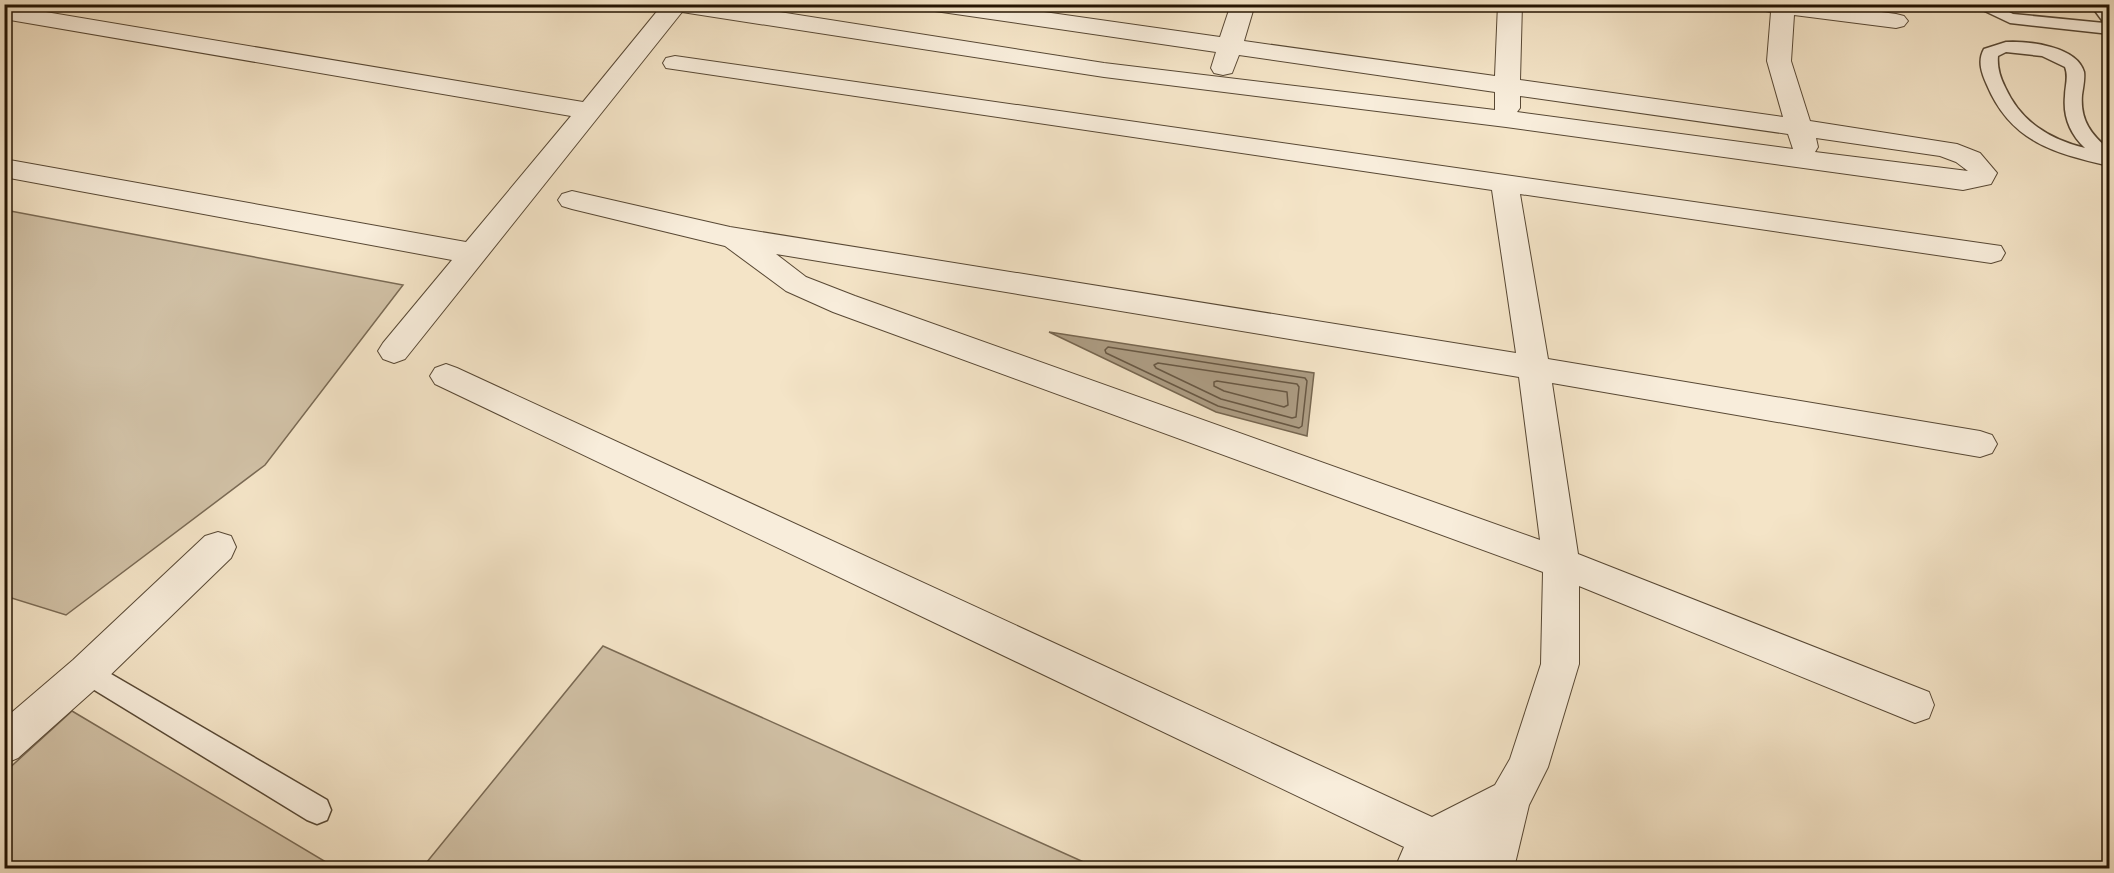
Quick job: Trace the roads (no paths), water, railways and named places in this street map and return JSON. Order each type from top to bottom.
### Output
[{"type":"street","points":[[394,351],[677,4],[941,46],[1963,181],[1981,178],[1983,173],[1972,159],[1941,148],[947,6],[941,46]]},
{"type":"street","points":[[1220,84],[1228,46],[1243,4]]},
{"type":"street","points":[[1506,119],[1510,4]]},
{"type":"street","points":[[1810,160],[1779,61],[1776,5],[1896,21]]},
{"type":"street","points":[[4,12],[590,111]]},
{"type":"street","points":[[675,63],[1991,253]]},
{"type":"street","points":[[4,168],[475,254]]},
{"type":"street","points":[[446,376],[1425,854],[1492,868],[1510,799],[1528,767],[1560,664],[1561,563],[1534,368],[1504,182]]},
{"type":"street","points":[[572,200],[730,237],[1534,368],[1980,444]]},
{"type":"street","points":[[730,237],[796,284],[844,304],[1561,563],[1915,705]]},
{"type":"street","points":[[4,745],[87,672],[218,547]]},
{"type":"street","points":[[1425,854],[1510,799]]},
{"type":"lane","points":[[1978,4],[2010,18],[2109,28]]},
{"type":"lane","points":[[2098,4],[2109,21]]},
{"type":"lane","points":[[2010,47],[2059,55],[2071,64],[2075,70],[2072,109],[2076,127],[2089,143],[2109,160],[2038,138],[2015,120],[2002,104],[1988,66],[1990,53],[2010,47]]},
{"type":"lane","points":[[87,672],[318,810]]},
{"type":"water","points":[[1049,332],[1314,373],[1307,436],[1216,412]]}]
